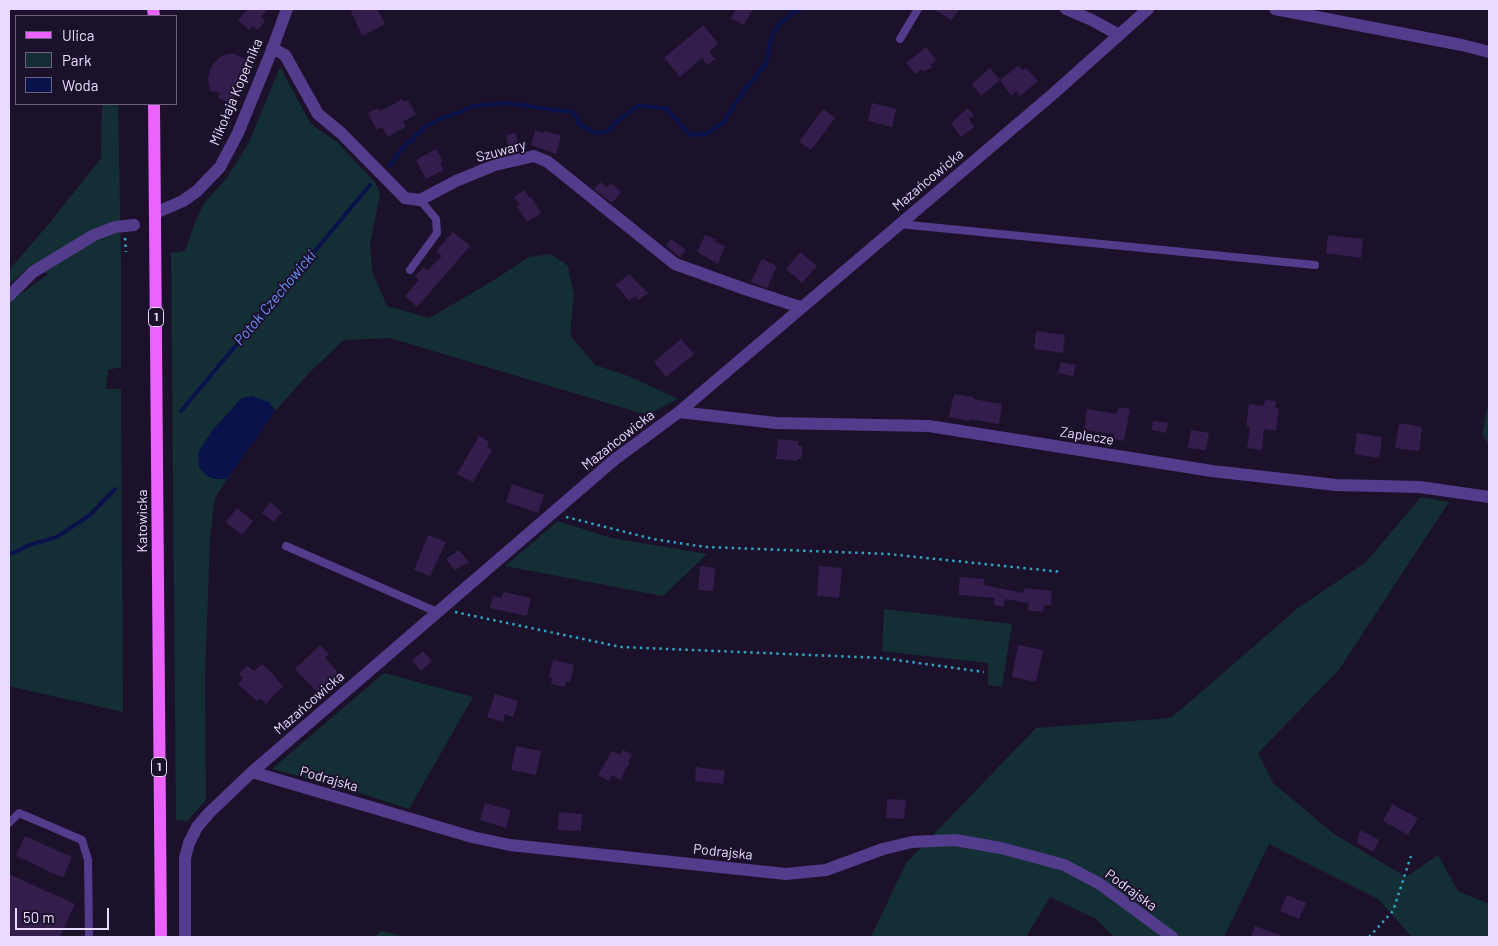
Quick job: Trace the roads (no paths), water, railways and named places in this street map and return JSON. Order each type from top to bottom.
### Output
[{"type":"main road","name":"Katowicka","points":[[154,105],[161,937]]},
{"type":"street","name":"Mikołaja Kopernika","points":[[155,213],[182,202],[220,167],[238,133],[287,9]]},
{"type":"street","points":[[1066,9],[1092,20],[1119,35]]},
{"type":"street","name":"Mazańcowicka","points":[[184,937],[185,858],[189,843],[197,827],[209,813],[252,772],[552,513],[614,460],[679,412],[800,307],[1053,94],[1148,9]]},
{"type":"street","points":[[1275,9],[1452,43],[1489,52]]},
{"type":"street","points":[[272,48],[286,56],[318,114],[341,133],[405,198],[420,200]]},
{"type":"street","name":"Szuwary","points":[[420,200],[456,181],[495,165],[534,156],[548,162],[675,264],[800,307]]},
{"type":"street","points":[[9,296],[33,272],[94,235],[115,227],[134,225]]},
{"type":"street","name":"Zaplecze","points":[[679,412],[776,423],[929,426],[1212,471],[1336,485],[1420,487],[1489,497]]},
{"type":"street","name":"Podrajska","points":[[252,772],[472,837],[510,845],[786,874],[826,870],[883,849],[912,842],[964,841],[1001,848],[1064,865],[1100,884],[1172,937]]},
{"type":"lane","points":[[900,39],[918,9]]},
{"type":"lane","points":[[410,270],[437,233],[436,219],[420,200]]},
{"type":"lane","points":[[899,224],[1314,265]]},
{"type":"lane","points":[[286,546],[439,610]]},
{"type":"lane","points":[[9,824],[19,813],[82,840],[88,860],[89,937]]},
{"type":"water","points":[[252,396],[269,402],[275,411],[227,479],[213,479],[206,475],[199,467],[198,453],[212,431],[242,398]]},
{"type":"waterway","name":"Potok Czechowicki","points":[[389,166],[403,148],[425,127],[473,106],[508,103],[571,111],[577,117],[579,124],[595,133],[607,132],[615,123],[639,105],[667,109],[690,135],[706,134],[723,123],[745,89],[766,64],[772,35],[780,23],[795,11],[802,9]]},
{"type":"waterway","name":"Potok Czechowicki","points":[[181,411],[370,185]]},
{"type":"waterway","name":"Potok Czechowicki","points":[[9,555],[29,545],[57,537],[90,515],[115,489]]}]
